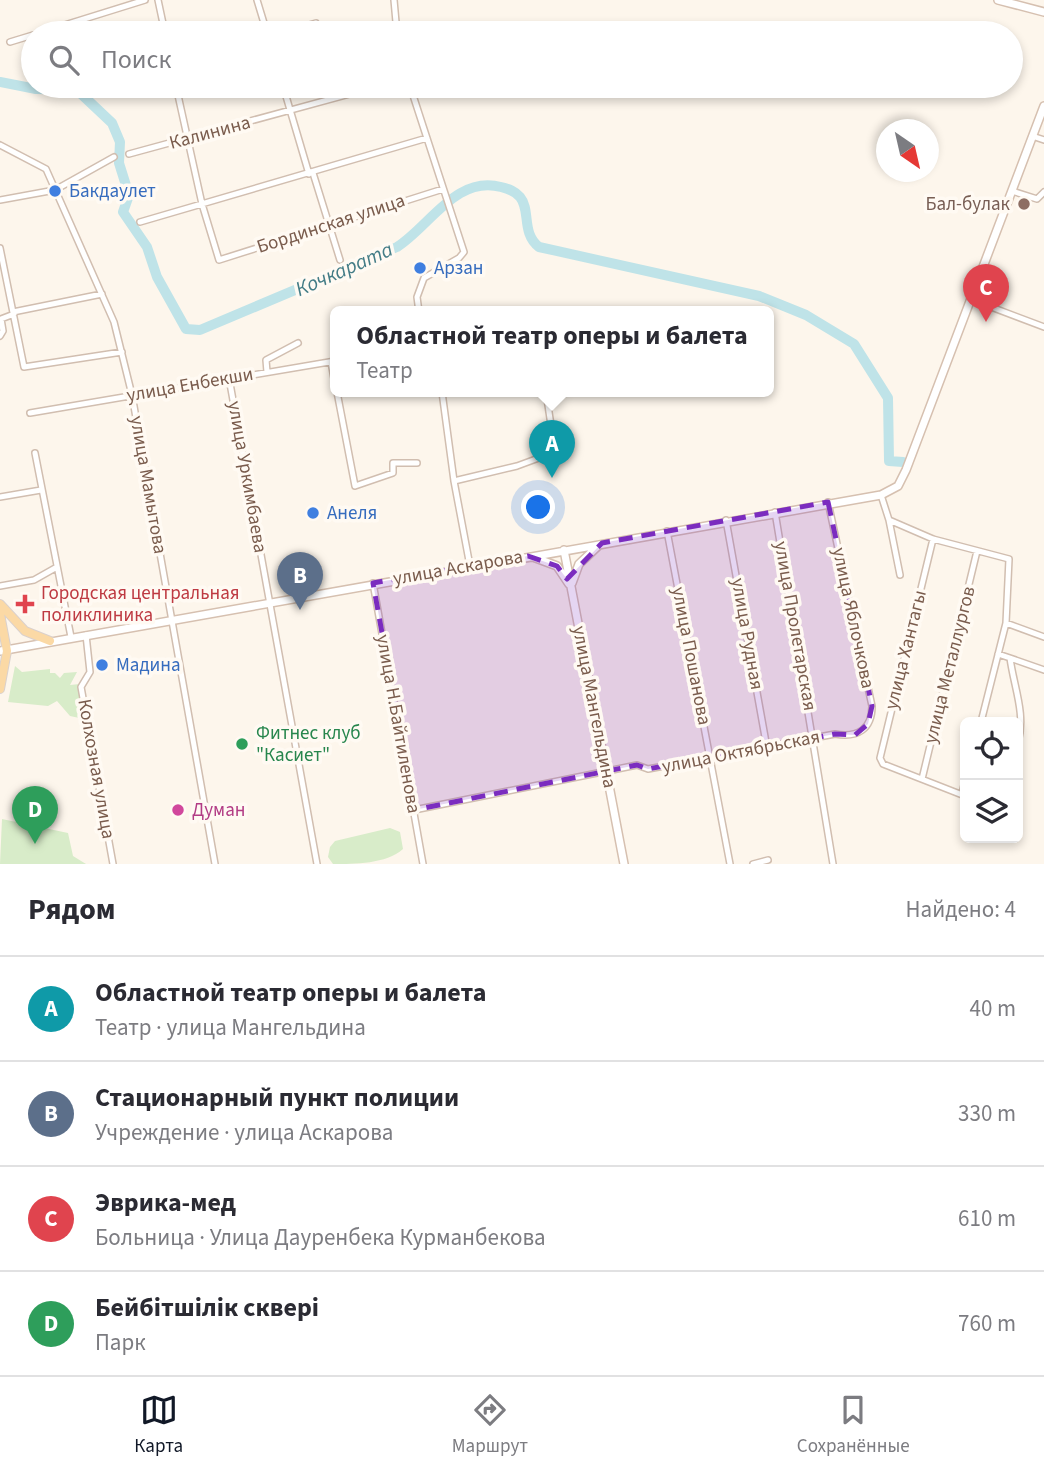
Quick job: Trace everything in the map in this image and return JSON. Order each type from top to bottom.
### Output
[{"type":"main road","points":[[998,0],[1044,12]]},
{"type":"main road","points":[[881,495],[898,486],[906,470],[1044,106]]},
{"type":"main road","name":"улица Аскарова","points":[[3,651],[269,601],[828,502],[881,495]]},
{"type":"main road","points":[[571,588],[579,564],[602,543]]},
{"type":"main road","name":"улица Мангельдина","points":[[564,550],[624,864]]},
{"type":"main road","points":[[528,556],[554,565],[571,588]]},
{"type":"main road","points":[[0,604],[25,631],[50,641]]},
{"type":"main road","points":[[0,614],[3,651],[0,689]]},
{"type":"street","points":[[78,21],[145,0]]},
{"type":"street","points":[[158,0],[162,21]]},
{"type":"street","points":[[257,0],[263,21]]},
{"type":"street","points":[[394,0],[396,21]]},
{"type":"street","points":[[10,42],[21,39]]},
{"type":"street","points":[[179,98],[202,204]]},
{"type":"street","points":[[287,98],[340,260]]},
{"type":"street","name":"Калинина","points":[[129,154],[337,98]]},
{"type":"street","points":[[414,98],[464,251],[459,258],[424,278],[417,297],[418,306]]},
{"type":"street","points":[[1032,136],[1044,140]]},
{"type":"street","points":[[140,222],[427,138]]},
{"type":"street","name":"улица Мамытова","points":[[0,145],[46,169],[102,294],[122,352],[132,395],[215,864]]},
{"type":"street","points":[[0,200],[55,190],[114,157]]},
{"type":"street","name":"Бординская улица","points":[[202,204],[219,260],[328,223],[443,189]]},
{"type":"street","points":[[1012,191],[1037,199],[1044,192]]},
{"type":"street","points":[[0,248],[24,366],[122,352]]},
{"type":"street","points":[[0,336],[3,331],[1,319],[13,313],[102,294]]},
{"type":"street","points":[[970,299],[1044,327]]},
{"type":"street","name":"улица Енбекши","points":[[267,372],[266,360],[298,343]]},
{"type":"street","name":"улица Енбекши","points":[[30,413],[330,362]]},
{"type":"street","name":"улица Уркимбаева","points":[[229,379],[317,864]]},
{"type":"street","points":[[338,397],[355,486],[393,473],[393,463],[417,463]]},
{"type":"street","points":[[443,397],[454,481],[470,566]]},
{"type":"street","points":[[454,481],[517,466],[555,452],[547,397]]},
{"type":"street","points":[[35,453],[71,637]]},
{"type":"street","points":[[0,497],[41,490]]},
{"type":"street","points":[[881,495],[900,575]]},
{"type":"street","name":"улица Яблочкова","points":[[828,502],[873,706],[872,716],[863,731]]},
{"type":"street","name":"улица Пролетарская","points":[[775,512],[815,738],[833,864]]},
{"type":"street","name":"улица Рудная","points":[[726,520],[767,748]]},
{"type":"street","points":[[889,520],[933,539],[1009,559],[1006,623],[982,717]]},
{"type":"street","name":"улица Пошанова","points":[[667,531],[730,864]]},
{"type":"street","name":"улица Хантагы","points":[[922,779],[881,761],[933,539]]},
{"type":"street","name":"улица Металлургов","points":[[922,779],[977,551]]},
{"type":"street","points":[[0,586],[34,580],[57,567]]},
{"type":"street","name":"улица Н.Байтиленова","points":[[373,583],[423,864]]},
{"type":"street","points":[[1006,623],[1044,637]]},
{"type":"street","name":"Колхозная улица","points":[[86,634],[90,672],[81,687],[113,864]]},
{"type":"street","points":[[998,654],[1044,670]]},
{"type":"street","points":[[1010,658],[1014,688],[1022,717]]},
{"type":"street","name":"улица Октябрьская","points":[[414,810],[637,765],[648,769],[835,734],[855,735],[863,731]]},
{"type":"street","points":[[922,779],[960,794]]},
{"type":"street","points":[[753,864],[768,860]]},
{"type":"highlighted area","points":[[828,502],[872,706],[868,724],[855,735],[835,734],[648,769],[637,765],[414,810],[373,583],[528,556],[557,566],[567,579],[602,543]]},
{"type":"green space","points":[[15,666],[22,672],[50,669],[50,673],[55,673],[60,678],[64,673],[77,672],[70,685],[80,684],[84,719],[70,716],[57,701],[48,706],[8,702]]},
{"type":"green space","points":[[2,819],[68,833],[73,856],[86,864],[0,864]]},
{"type":"green space","points":[[390,828],[400,832],[403,849],[388,858],[333,864],[328,857],[330,847],[335,841]]},
{"type":"waterway","name":"Кочкарата","points":[[0,82],[21,86]]},
{"type":"waterway","name":"Кочкарата","points":[[85,98],[112,123],[120,142],[119,163],[129,195],[123,212],[147,247],[157,277],[186,329],[200,330],[397,247],[457,195],[470,188],[485,185],[501,187],[512,190],[520,197],[530,235],[539,247],[759,296],[806,315],[854,344],[888,398],[889,461],[903,462]]},
{"type":"place","name":"Бакдаулет","points":[[55,191]]},
{"type":"place","name":"Бал-булак","points":[[1024,204]]},
{"type":"place","name":"Арзан","points":[[420,268]]},
{"type":"place","name":"Эврика-мед","points":[[986,322]]},
{"type":"place","name":"Областной театр оперы и балета","points":[[552,478]]},
{"type":"place","name":"Анеля","points":[[313,513]]},
{"type":"place","name":"Городская центральная поликлиника","points":[[25,604]]},
{"type":"place","name":"Стационарный пункт полиции","points":[[300,610]]},
{"type":"place","name":"Мадина","points":[[102,665]]},
{"type":"place","name":"Фитнес клуб \"Касиет\"","points":[[242,744]]},
{"type":"place","name":"Думан","points":[[178,810]]},
{"type":"place","name":"Бейбітшілік сквері","points":[[35,844]]}]
